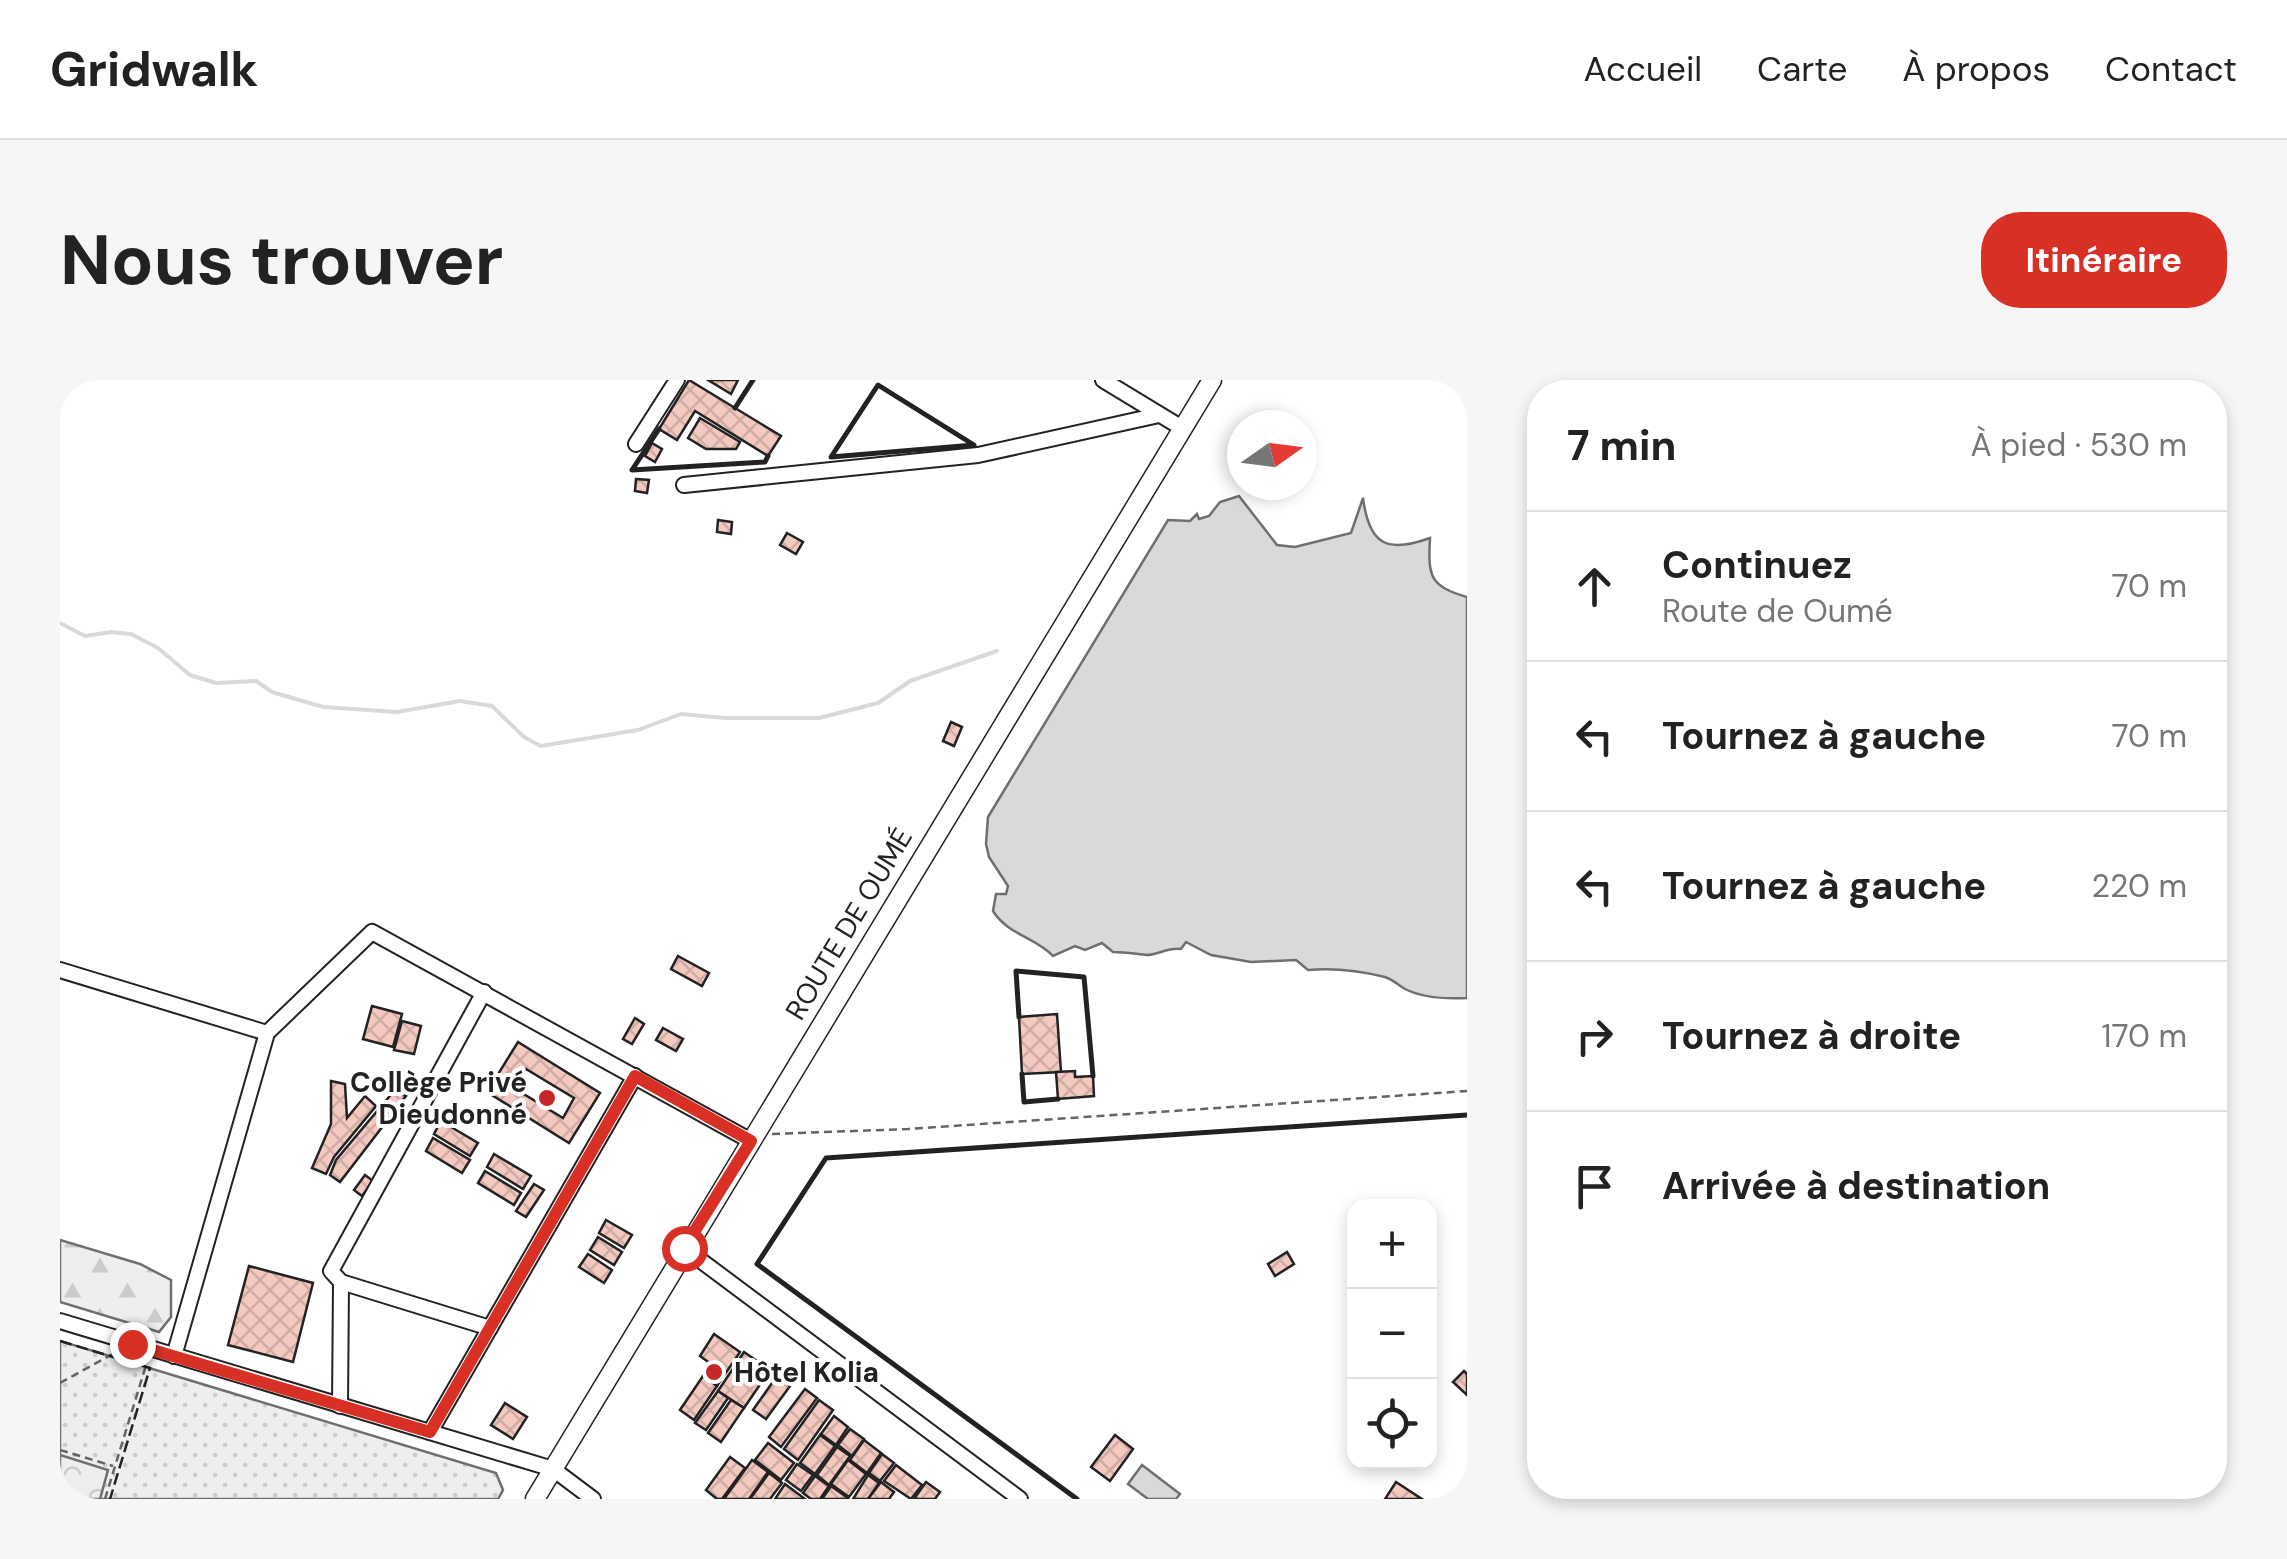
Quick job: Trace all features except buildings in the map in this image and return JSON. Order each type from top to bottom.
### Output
[{"type":"main road","name":"ROUTE DE OUMÉ","points":[[535,1499],[1182,428],[1214,383]]},
{"type":"street","points":[[636,444],[677,380]]},
{"type":"street","points":[[1103,380],[1182,428]]},
{"type":"street","points":[[684,485],[978,455],[1160,414]]},
{"type":"street","points":[[174,1356],[267,1033],[372,932],[753,1138]]},
{"type":"street","points":[[60,970],[267,1033]]},
{"type":"street","points":[[484,992],[331,1271],[341,1282],[490,1328]]},
{"type":"street","points":[[430,1432],[635,1076]]},
{"type":"street","points":[[684,1248],[1020,1499]]},
{"type":"street","points":[[340,1406],[341,1282]]},
{"type":"street","points":[[60,1321],[554,1469],[593,1499]]},
{"type":"path","points":[[753,1138],[1467,1091]]},
{"type":"path","points":[[60,1383],[132,1344]]},
{"type":"path","points":[[105,1499],[150,1350]]},
{"type":"path","points":[[60,1450],[115,1466]]},
{"type":"green space","points":[[60,1240],[140,1264],[171,1280],[171,1317],[159,1332],[60,1302]]},
{"type":"green space","points":[[60,1341],[496,1473],[503,1490],[498,1499],[60,1499]]},
{"type":"green space","points":[[60,1455],[108,1470],[100,1499],[60,1499]]},
{"type":"shaded area","points":[[1363,498],[1375,535],[1391,545],[1430,538],[1434,578],[1438,584],[1467,597],[1467,998],[1420,994],[1388,978],[1366,973],[1308,970],[1296,960],[1251,962],[1211,955],[1186,942],[1181,949],[1151,955],[1113,952],[1102,943],[1085,950],[1075,946],[1053,956],[1006,925],[993,911],[996,894],[1006,894],[1008,886],[989,857],[988,817],[1168,520],[1190,521],[1197,514],[1199,519],[1209,516],[1220,502],[1242,500],[1277,545],[1295,547],[1351,533]]},
{"type":"shaded area","points":[[1142,1465],[1180,1494],[1176,1499],[1148,1499],[1128,1484]]},
{"type":"waterway","points":[[60,623],[85,636],[131,634],[158,648],[190,675],[216,683],[256,681],[272,692],[323,707],[397,712],[460,701],[492,706],[524,737],[541,746],[638,730],[681,714],[819,718],[878,703],[910,681],[997,651]]},
{"type":"fence","points":[[60,1341],[150,1368],[110,1499]]},
{"type":"wall","points":[[735,408],[753,380]]},
{"type":"wall","points":[[878,385],[974,445],[831,457],[878,385]]},
{"type":"wall","points":[[659,429],[632,470],[765,462],[768,456]]},
{"type":"wall","points":[[1019,1017],[1016,971],[1084,977],[1093,1076]]},
{"type":"wall","points":[[1022,1074],[1024,1102],[1058,1099]]},
{"type":"wall","points":[[1077,1499],[757,1264],[826,1158],[1467,1115]]},
{"type":"place","name":"Collège Privé Dieudonné","points":[[547,1098]]},
{"type":"place","name":"Hôtel Kolia","points":[[714,1372]]},
{"type":"route","points":[[132,1344],[430,1432],[635,1076],[751,1141],[684,1248]]}]
